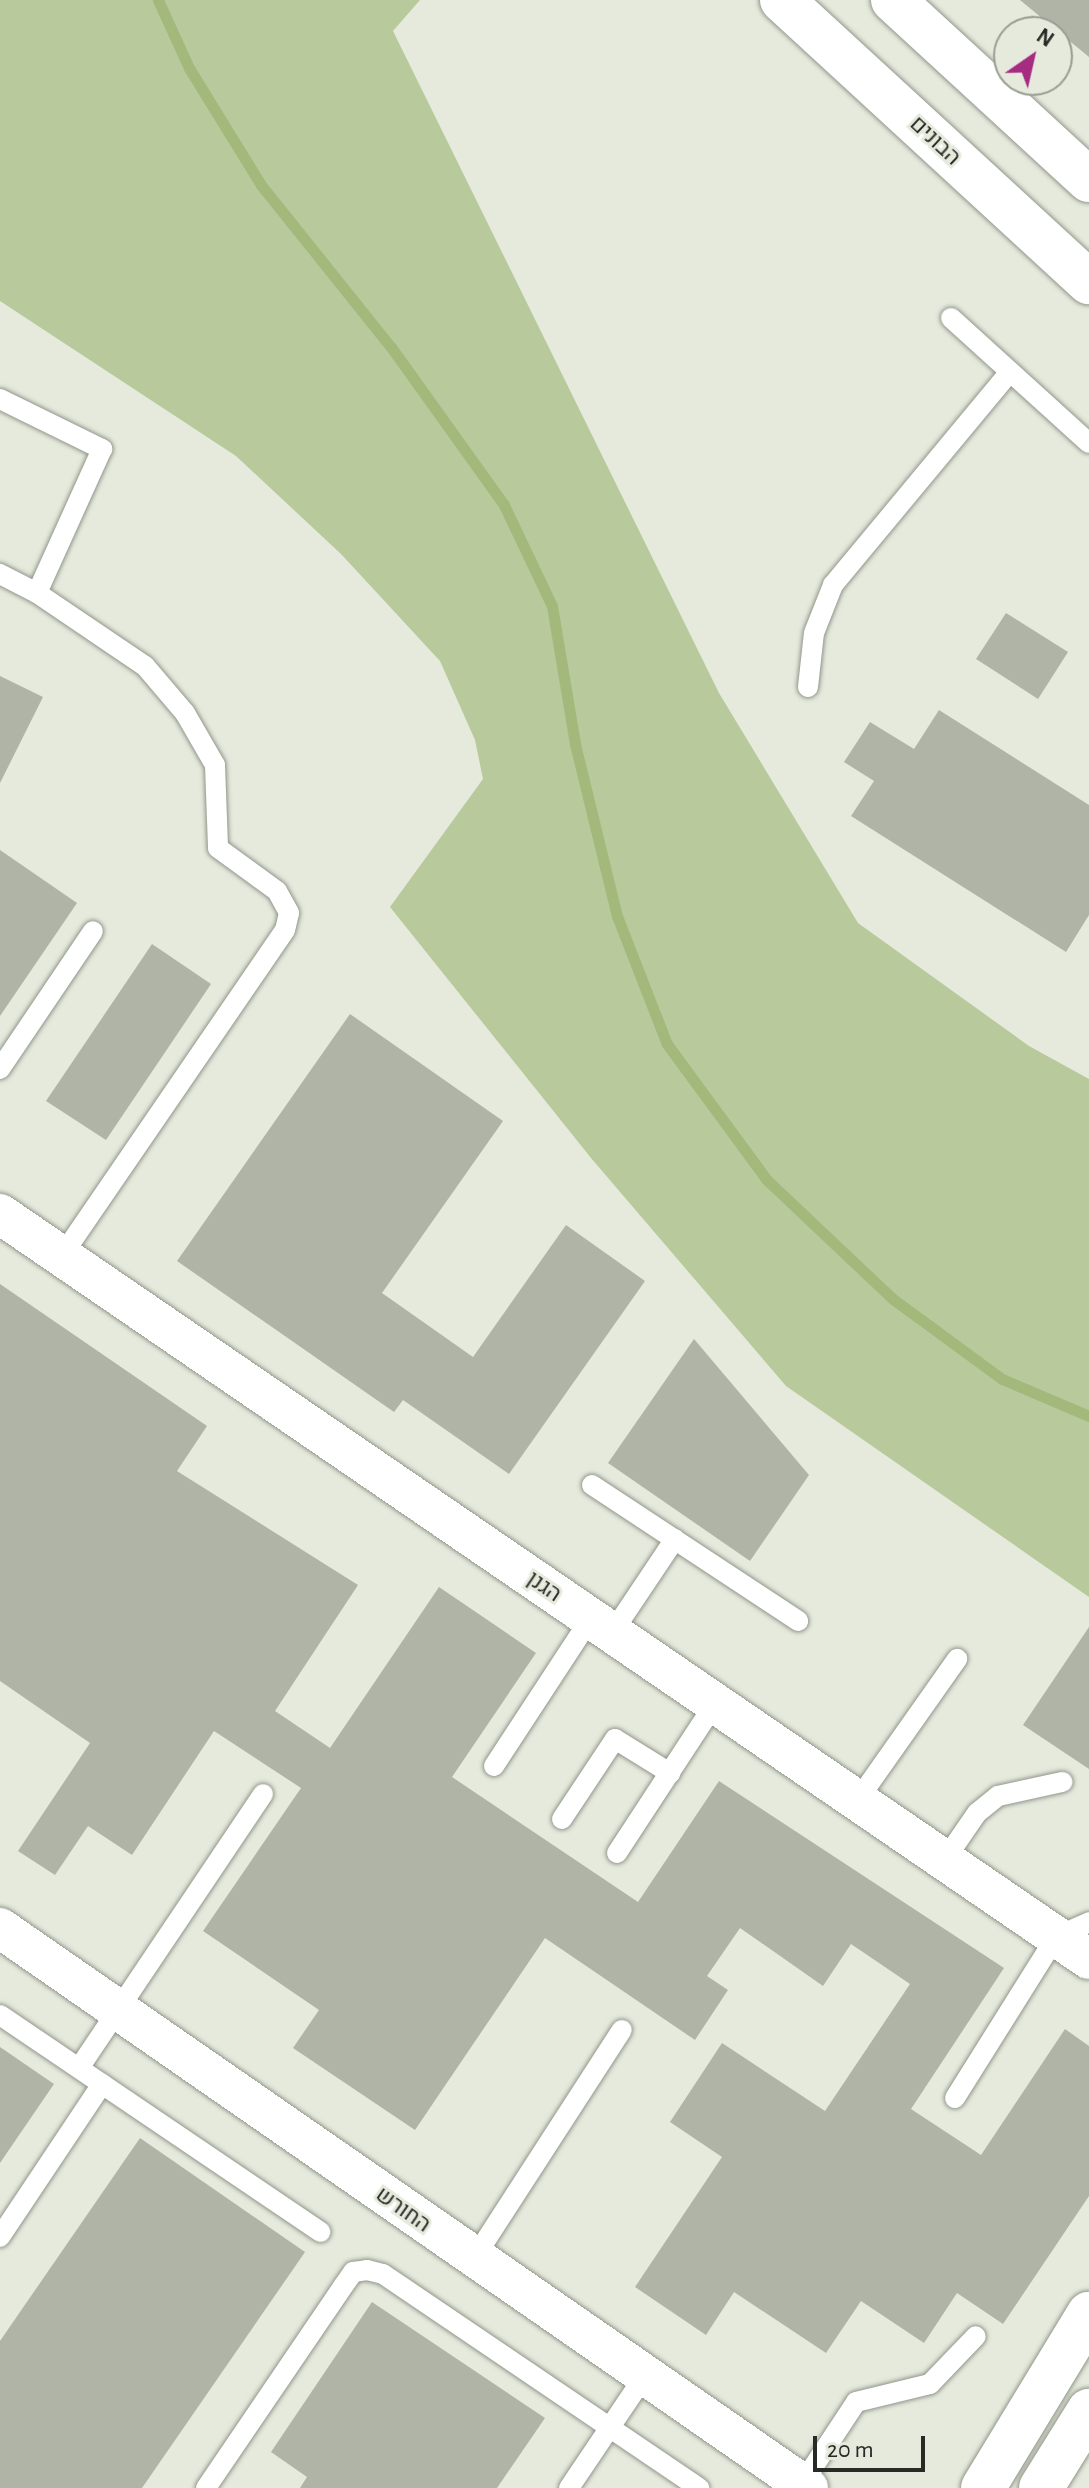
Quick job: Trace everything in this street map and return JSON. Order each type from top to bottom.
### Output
[{"type":"street","name":"הבונים","points":[[782,0],[1089,282]]},
{"type":"street","points":[[893,0],[1089,180]]},
{"type":"street","name":"הגנן","points":[[0,1214],[944,1861],[1072,1930],[1089,1959]]},
{"type":"street","name":"החורש","points":[[0,1928],[117,2006],[473,2260],[805,2486]]},
{"type":"street","points":[[983,2488],[1089,2314]]},
{"type":"street","points":[[1041,2488],[1089,2411]]},
{"type":"lane","points":[[951,318],[1089,443]]},
{"type":"lane","points":[[808,687],[814,633],[833,585],[1010,372]]},
{"type":"lane","points":[[0,399],[102,449],[37,593]]},
{"type":"lane","points":[[0,574],[37,593],[145,666],[185,713],[215,765],[218,848],[277,891],[289,913],[285,930],[62,1256]]},
{"type":"lane","points":[[0,1069],[93,931]]},
{"type":"lane","points":[[592,1485],[798,1621]]},
{"type":"lane","points":[[494,1766],[601,1626],[675,1539]]},
{"type":"lane","points":[[857,1801],[957,1659]]},
{"type":"lane","points":[[617,1853],[715,1703]]},
{"type":"lane","points":[[562,1819],[615,1739],[670,1773]]},
{"type":"lane","points":[[944,1861],[977,1813],[998,1796],[1062,1782]]},
{"type":"lane","points":[[79,2068],[117,2006],[263,1794]]},
{"type":"lane","points":[[955,2098],[1072,1930]]},
{"type":"lane","points":[[0,2015],[321,2232]]},
{"type":"lane","points":[[473,2260],[622,2030]]},
{"type":"lane","points":[[0,2237],[102,2084]]},
{"type":"lane","points":[[206,2488],[353,2272],[367,2270],[383,2274],[699,2488]]},
{"type":"lane","points":[[805,2486],[856,2402],[930,2384],[976,2336]]},
{"type":"lane","points":[[569,2488],[644,2377]]},
{"type":"green space","points":[[0,0],[420,0],[393,31],[719,693],[858,923],[1029,1046],[1089,1079],[1089,1597],[786,1386],[591,1158],[390,907],[483,779],[475,740],[440,661],[341,554],[236,456],[0,301]]},
{"type":"building","points":[[1020,0],[1089,0],[1089,57],[1073,44],[1073,16],[1039,16]]},
{"type":"building","points":[[1006,613],[1068,652],[1038,699],[976,659]]},
{"type":"building","points":[[0,676],[43,697],[0,783]]},
{"type":"building","points":[[939,710],[1089,805],[1089,915],[1066,952],[851,816],[874,781],[844,762],[870,722],[914,749]]},
{"type":"building","points":[[0,850],[77,903],[0,1016]]},
{"type":"building","points":[[152,944],[211,984],[106,1140],[46,1101]]},
{"type":"building","points":[[350,1014],[503,1121],[382,1293],[473,1357],[566,1225],[645,1281],[509,1474],[403,1400],[394,1412],[177,1261]]},
{"type":"building","points":[[0,1284],[207,1426],[177,1471],[358,1585],[275,1711],[330,1748],[439,1587],[536,1653],[452,1777],[638,1902],[719,1781],[1004,1968],[911,2109],[981,2155],[1065,2029],[1089,2046],[1089,2196],[1003,2324],[957,2293],[924,2343],[861,2301],[826,2353],[734,2292],[706,2335],[635,2287],[722,2157],[670,2122],[722,2043],[825,2111],[910,1984],[851,1944],[823,1986],[740,1928],[707,1976],[728,1990],[695,2040],[545,1938],[415,2130],[293,2048],[319,2010],[203,1931],[301,1788],[214,1731],[132,1855],[88,1826],[55,1875],[18,1851],[90,1743],[0,1681]]},
{"type":"building","points":[[694,1339],[809,1475],[750,1561],[608,1463]]},
{"type":"building","points":[[1089,1627],[1089,1769],[1023,1725]]},
{"type":"building","points":[[0,2047],[54,2084],[0,2163]]},
{"type":"building","points":[[140,2138],[305,2252],[142,2488],[0,2488],[0,2341]]},
{"type":"building","points":[[372,2302],[545,2418],[497,2488],[300,2488],[307,2477],[271,2452]]},
{"type":"waterway","points":[[158,0],[189,68],[261,185],[391,347],[504,505],[552,606],[575,744],[617,916],[667,1044],[767,1180],[893,1299],[1002,1379],[1089,1416]]}]
